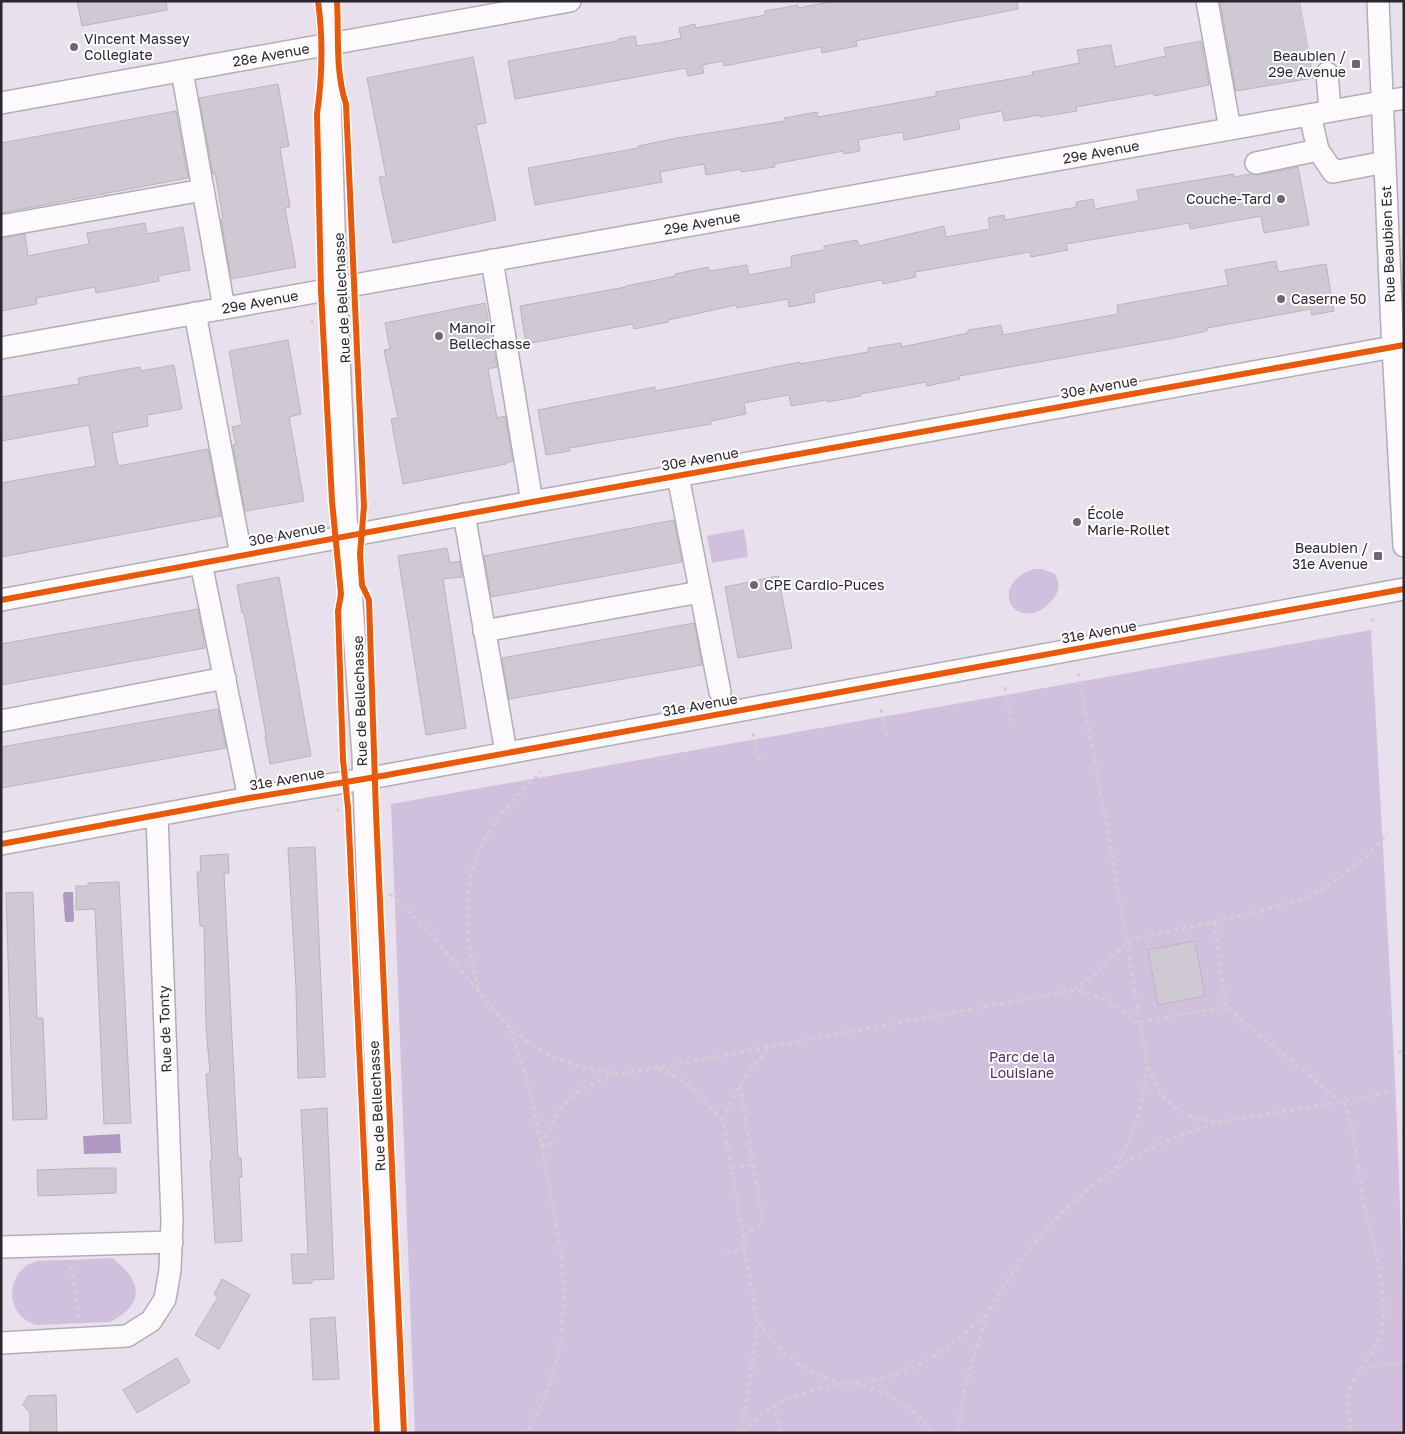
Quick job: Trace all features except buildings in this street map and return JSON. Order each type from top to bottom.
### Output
[{"type":"street","name":"Rue de Bellechasse","points":[[327,1],[336,288],[347,536],[364,779],[391,1433]]},
{"type":"street","name":"28e Avenue","points":[[1,103],[570,1]]},
{"type":"street","points":[[1207,1],[1230,129]]},
{"type":"street","name":"Rue Beaubien Est","points":[[1378,1],[1385,162],[1398,346],[1404,546]]},
{"type":"street","points":[[182,71],[224,308]]},
{"type":"street","points":[[1319,71],[1320,113],[1318,150],[1334,172],[1385,162]]},
{"type":"street","name":"29e Avenue","points":[[1,348],[1404,98]]},
{"type":"street","points":[[1256,163],[1318,150]]},
{"type":"street","points":[[1,226],[203,190]]},
{"type":"street","points":[[492,260],[532,502]]},
{"type":"street","points":[[195,313],[241,556]]},
{"type":"street","name":"30e Avenue","points":[[1,600],[464,514],[1398,346]]},
{"type":"street","points":[[678,476],[720,692]]},
{"type":"street","points":[[464,514],[506,752]]},
{"type":"street","points":[[201,563],[249,798]]},
{"type":"street","name":"31e Avenue","points":[[1,844],[1404,589]]},
{"type":"street","points":[[484,631],[700,592]]},
{"type":"street","points":[[1,721],[225,678]]},
{"type":"street","name":"Rue de Tonty","points":[[1,1343],[127,1336],[152,1321],[164,1299],[170,1270],[172,1242],[157,816]]},
{"type":"street","points":[[1,1247],[172,1242]]},
{"type":"path","points":[[1299,1],[1319,71]]},
{"type":"path","points":[[1371,621],[1374,618]]},
{"type":"path","points":[[1078,673],[1109,839],[1147,1064],[1155,1086],[1174,1107],[1196,1119],[1219,1122]]},
{"type":"path","points":[[1005,687],[1012,722]]},
{"type":"path","points":[[881,709],[888,740]]},
{"type":"path","points":[[753,733],[760,762]]},
{"type":"path","points":[[478,989],[467,934],[466,893],[469,878],[481,845],[497,819],[540,772]]},
{"type":"path","points":[[1073,990],[1094,975],[1133,938],[1259,912],[1302,899],[1322,890],[1367,856],[1388,833]]},
{"type":"path","points":[[386,890],[425,927],[510,1029],[552,1057],[574,1065],[617,1074]]},
{"type":"path","points":[[1214,922],[1226,1007],[1334,1096],[1337,1103]]},
{"type":"path","points":[[542,1146],[556,1114],[571,1095],[617,1074],[1073,990],[1093,994],[1114,1004],[1141,1028]]},
{"type":"path","points":[[1140,1022],[1226,1007]]},
{"type":"path","points":[[510,1029],[521,1058],[542,1146],[562,1264],[562,1319],[558,1350],[548,1389],[526,1433]]},
{"type":"path","points":[[723,1120],[751,1067],[771,1047]]},
{"type":"path","points":[[1115,1168],[1136,1125],[1145,1088],[1147,1064]]},
{"type":"path","points":[[656,1068],[689,1086],[723,1120],[758,1319],[741,1433]]},
{"type":"path","points":[[740,1085],[763,1224],[743,1235]]},
{"type":"path","points":[[959,1433],[964,1388],[988,1312],[1019,1262],[1037,1238],[1071,1203],[1115,1168],[1165,1142],[1219,1122],[1344,1102],[1400,1090]]},
{"type":"path","points":[[1344,1102],[1355,1140],[1364,1205],[1384,1296],[1383,1324],[1380,1337],[1360,1367],[1349,1396],[1352,1433]]},
{"type":"path","points":[[542,1146],[557,1142]]},
{"type":"path","points":[[732,1168],[753,1165]]},
{"type":"path","points":[[727,1252],[745,1249]]},
{"type":"path","points":[[70,1260],[80,1323]]},
{"type":"path","points":[[856,1384],[898,1373],[915,1366],[954,1342],[988,1312]]},
{"type":"path","points":[[758,1319],[770,1337],[786,1354],[800,1365],[842,1383],[856,1384],[884,1393],[897,1400],[919,1417],[933,1433]]},
{"type":"path","points":[[1360,1367],[1404,1362]]},
{"type":"path","points":[[741,1433],[773,1405],[787,1398],[842,1383]]},
{"type":"path","points":[[773,1405],[782,1433]]},
{"type":"green space","points":[[744,529],[748,557],[712,563],[707,536]]},
{"type":"green space","points":[[1034,569],[1043,569],[1055,574],[1058,581],[1058,590],[1053,599],[1041,610],[1029,614],[1019,612],[1012,606],[1009,597],[1011,587],[1019,577]]},
{"type":"green space","name":"Parc de la Louisiane","points":[[1371,630],[1397,1132],[1401,1232],[1404,1433],[415,1433],[391,804]]},
{"type":"green space","points":[[112,1258],[129,1275],[134,1283],[136,1292],[130,1308],[110,1322],[36,1325],[24,1319],[16,1310],[12,1294],[14,1281],[26,1266],[39,1261]]},
{"type":"shaded area","points":[[65,892],[73,892],[73,922],[65,921],[63,894]]},
{"type":"shaded area","points":[[120,1134],[121,1153],[84,1154],[83,1136]]},
{"type":"cycle path","points":[[318,1],[321,43],[321,72],[317,114],[321,291],[332,501],[341,594],[338,611],[343,760],[348,808],[377,1433]]},
{"type":"cycle path","points":[[337,1],[340,79],[346,104],[364,506],[360,554],[362,585],[369,600],[376,813],[404,1433]]},
{"type":"cycle path","points":[[1,600],[1404,345]]},
{"type":"cycle path","points":[[1,844],[1404,589]]},
{"type":"place","name":"Vincent Massey Collegiate","points":[[74,47]]},
{"type":"place","name":"Beaubien / 29e Avenue","points":[[1356,64]]},
{"type":"place","name":"Couche-Tard","points":[[1281,199]]},
{"type":"place","name":"Caserne 50","points":[[1281,299]]},
{"type":"place","name":"Manoir Bellechasse","points":[[439,336]]},
{"type":"place","name":"École Marie-Rollet","points":[[1077,522]]},
{"type":"place","name":"Beaubien / 31e Avenue","points":[[1378,556]]},
{"type":"place","name":"CPE Cardio-Puces","points":[[754,585]]}]
